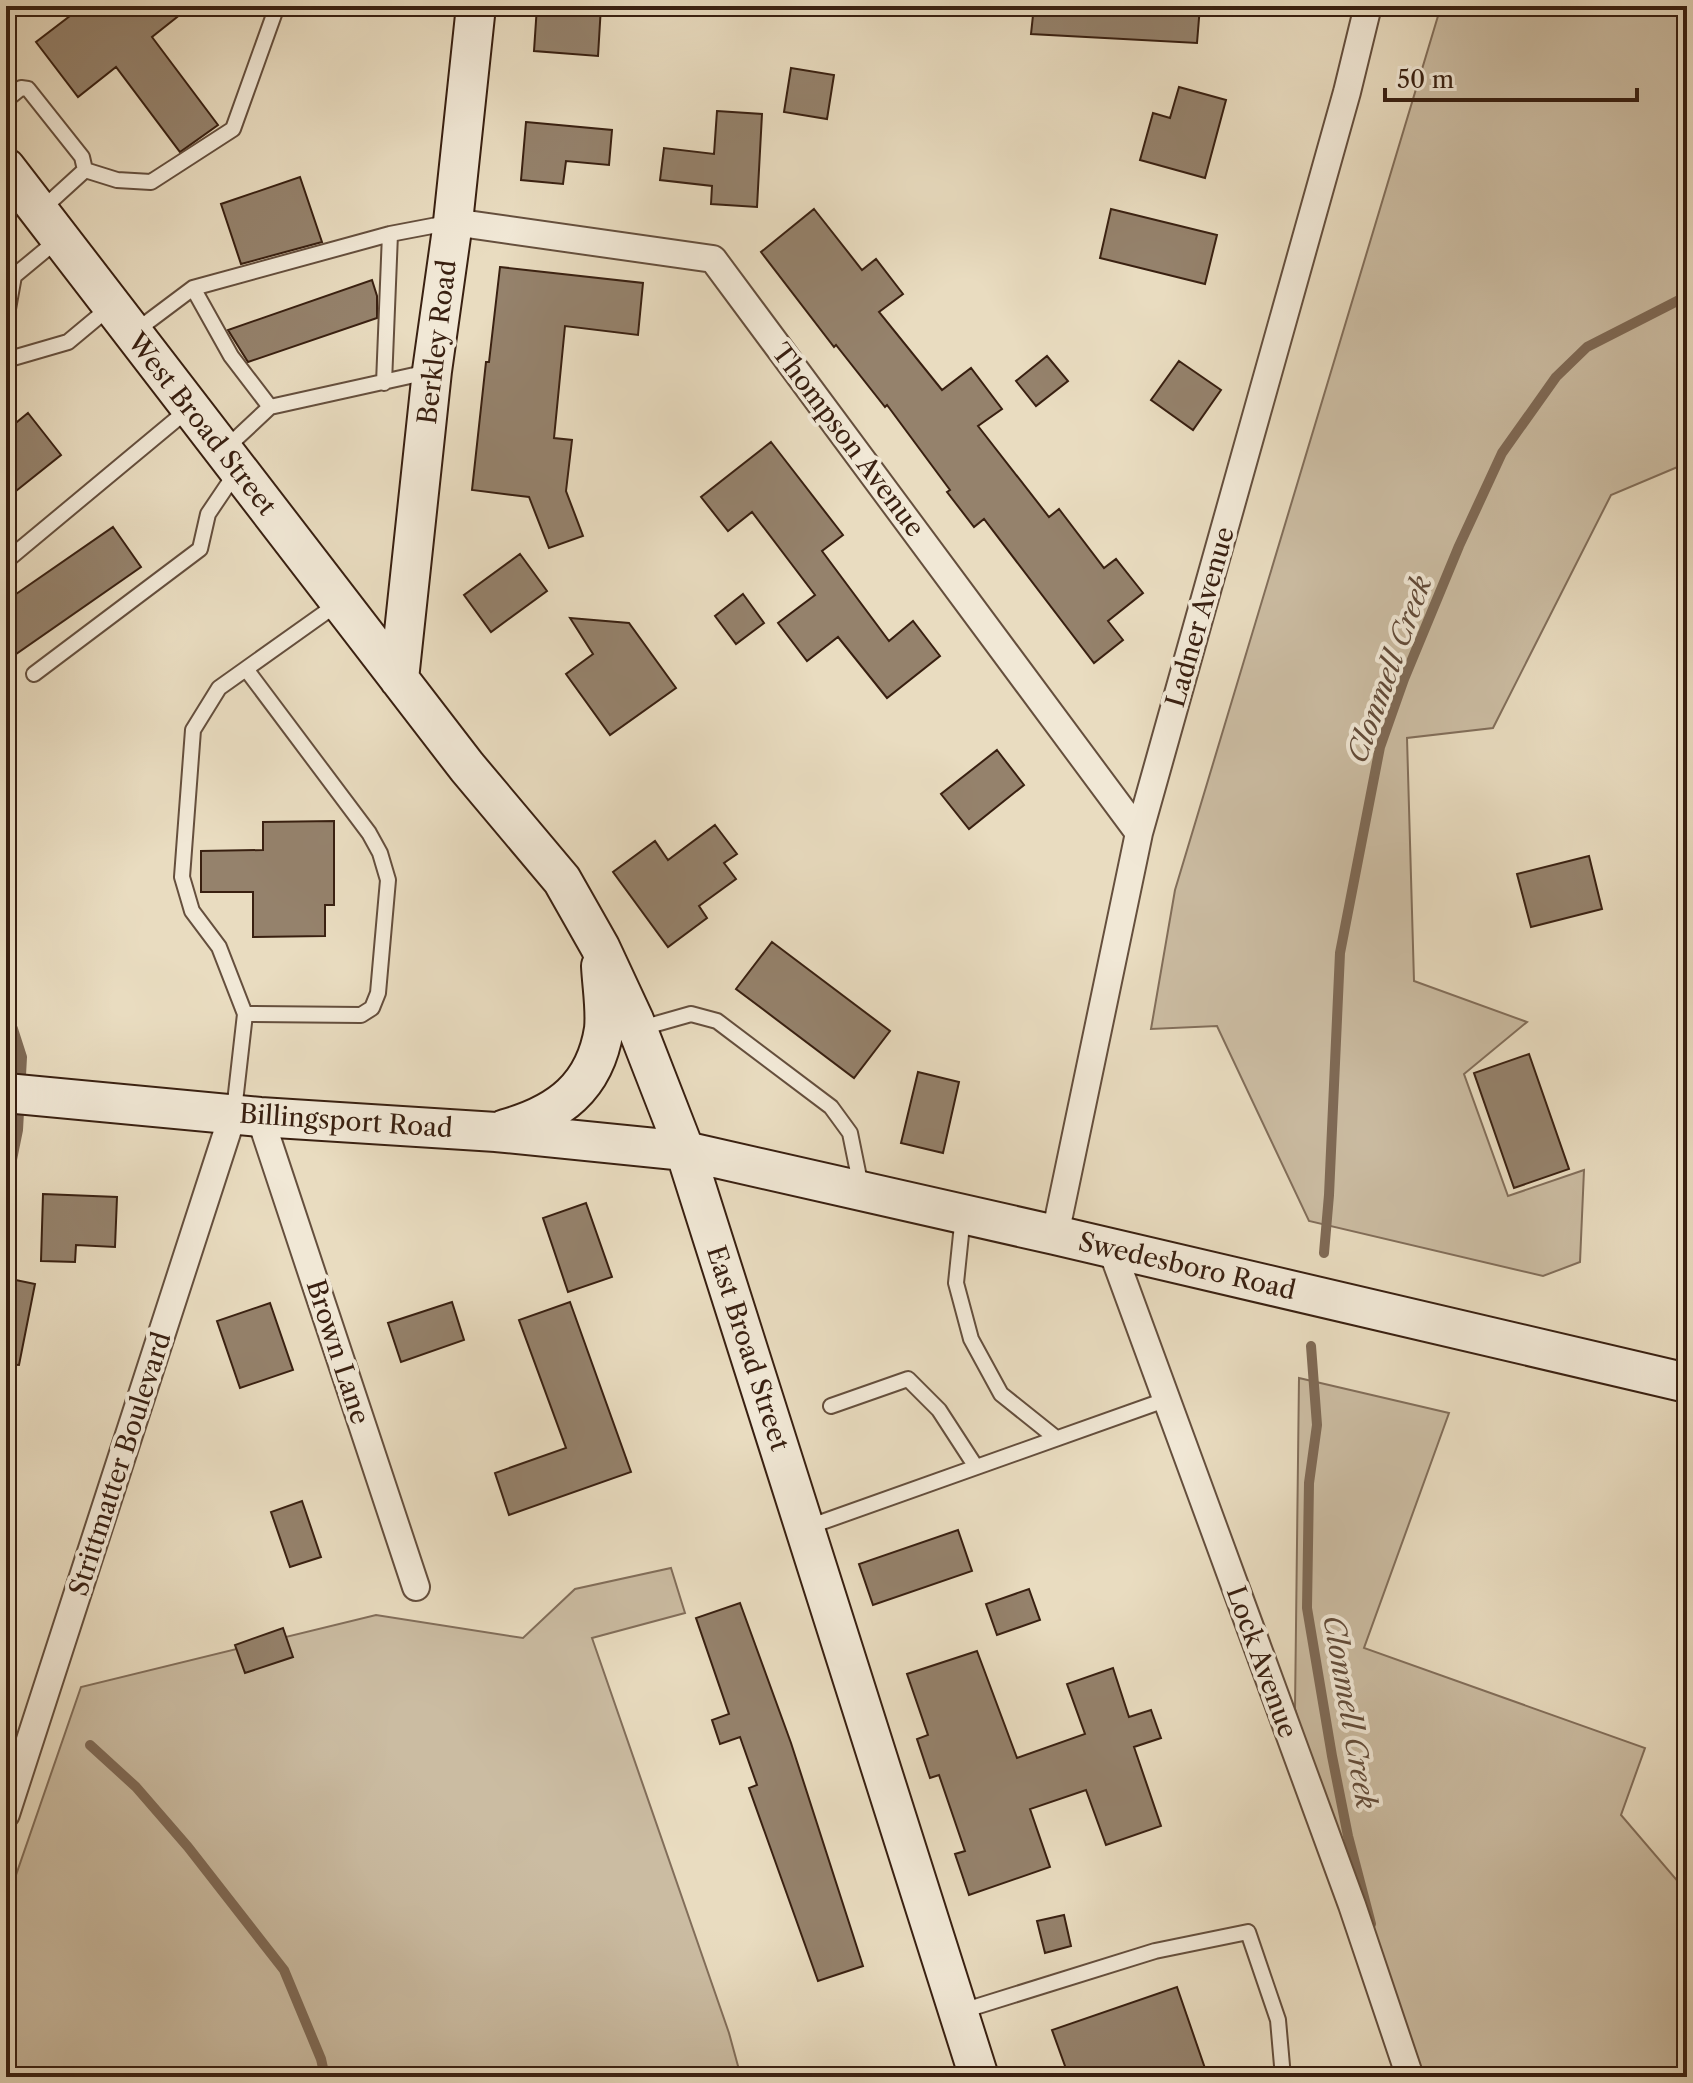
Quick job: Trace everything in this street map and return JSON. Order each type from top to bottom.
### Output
[{"type":"main road","name":"Berkley Road","points":[[399,679],[476,6]]},
{"type":"main road","name":"West Broad Street","points":[[6,168],[399,679]]},
{"type":"main road","name":"East Broad Street","points":[[399,679],[467,767],[562,880],[600,947],[638,1029],[685,1151],[979,2077]]},
{"type":"main road","points":[[496,1132],[527,1123],[560,1107],[588,1079],[604,1029],[600,947]]},
{"type":"main road","name":"Billingsport Road","points":[[24,1094],[247,1115],[496,1132],[685,1151]]},
{"type":"main road","name":"Swedesboro Road","points":[[685,1151],[1687,1383]]},
{"type":"street","name":"Ladner Avenue","points":[[1055,1235],[1139,833],[1339,122],[1368,6]]},
{"type":"street","name":"Thompson Avenue","points":[[453,222],[713,259],[1139,833]]},
{"type":"street","name":"Brown Lane","points":[[247,1115],[416,1587]]},
{"type":"street","name":"Strittmatter Boulevard","points":[[6,1814],[247,1115]]},
{"type":"street","name":"Lock Avenue","points":[[1111,1248],[1352,1905],[1410,2077]]},
{"type":"lane","points":[[85,170],[117,180],[151,182],[233,129],[276,9],[280,6]]},
{"type":"lane","points":[[6,100],[21,88],[28,89],[82,157],[85,170],[14,276],[6,320]]},
{"type":"lane","points":[[6,360],[68,342],[193,288],[390,234],[453,222]]},
{"type":"lane","points":[[384,383],[390,234]]},
{"type":"lane","points":[[193,288],[231,356],[270,407]]},
{"type":"lane","points":[[34,674],[200,549],[208,514],[231,460],[270,407],[432,371]]},
{"type":"lane","points":[[6,561],[190,408]]},
{"type":"lane","points":[[247,1115],[245,1014],[219,947],[192,911],[182,877],[193,730],[219,688],[340,602]]},
{"type":"lane","points":[[245,1014],[361,1015],[372,1008],[378,993],[388,880],[380,853],[369,833],[246,669]]},
{"type":"lane","points":[[638,1029],[691,1014],[717,1021],[831,1107],[850,1133],[862,1191]]},
{"type":"lane","points":[[963,1214],[956,1283],[971,1339],[1001,1394],[1056,1438]]},
{"type":"lane","points":[[831,1406],[908,1379],[939,1410],[976,1467]]},
{"type":"lane","points":[[804,1528],[1165,1400]]},
{"type":"lane","points":[[958,2012],[1155,1951],[1248,1932],[1278,2020],[1283,2077]]},
{"type":"shaded area","points":[[1441,6],[1587,6],[1597,11],[1605,6],[1687,6],[1687,463],[1611,495],[1493,728],[1407,738],[1414,981],[1527,1022],[1464,1074],[1508,1196],[1584,1170],[1580,1262],[1543,1276],[1309,1221],[1217,1026],[1151,1029],[1175,890]]},
{"type":"shaded area","points":[[1299,1378],[1449,1413],[1364,1648],[1645,1748],[1621,1815],[1687,1892],[1687,2077],[1403,2077],[1295,1709]]},
{"type":"shaded area","points":[[671,1568],[685,1613],[592,1638],[729,2033],[741,2077],[6,2077],[6,1904],[81,1687],[376,1615],[523,1638],[575,1589]]},
{"type":"building","points":[[83,6],[191,6],[152,37],[218,125],[180,152],[116,67],[78,97],[36,42]]},
{"type":"building","points":[[537,6],[601,6],[598,56],[534,51]]},
{"type":"building","points":[[1034,6],[1200,6],[1197,43],[1031,34]]},
{"type":"building","points":[[791,68],[834,75],[827,119],[784,112]]},
{"type":"building","points":[[1179,87],[1226,100],[1205,178],[1140,160],[1153,113],[1170,118]]},
{"type":"building","points":[[717,111],[762,114],[757,207],[711,204],[712,186],[660,180],[664,148],[714,154]]},
{"type":"building","points":[[526,122],[612,130],[609,165],[566,161],[563,184],[521,180]]},
{"type":"building","points":[[300,177],[322,242],[241,264],[221,204]]},
{"type":"building","points":[[814,209],[862,270],[876,259],[903,294],[879,312],[942,390],[971,368],[1002,409],[978,426],[1049,517],[1059,509],[1104,568],[1116,559],[1143,593],[1108,621],[1123,640],[1094,663],[984,519],[974,527],[887,405],[885,407],[836,345],[834,347],[761,252]]},
{"type":"building","points":[[1111,209],[1217,235],[1205,284],[1100,258]]},
{"type":"building","points":[[500,267],[643,283],[638,335],[565,326],[554,438],[572,440],[566,491],[583,536],[549,548],[529,497],[472,490]]},
{"type":"building","points":[[372,280],[377,296],[377,318],[248,362],[228,330]]},
{"type":"building","points":[[1047,356],[1068,381],[1036,406],[1016,381]]},
{"type":"building","points":[[1179,361],[1221,390],[1193,430],[1151,400]]},
{"type":"building","points":[[28,413],[61,455],[6,499],[6,431]]},
{"type":"building","points":[[771,442],[843,535],[822,551],[889,641],[913,621],[940,656],[887,698],[838,637],[807,661],[778,623],[815,595],[752,512],[728,531],[701,497]]},
{"type":"building","points":[[113,527],[141,567],[6,661],[6,601]]},
{"type":"building","points":[[520,554],[547,591],[491,632],[464,595]]},
{"type":"building","points":[[743,594],[764,623],[736,644],[715,616]]},
{"type":"building","points":[[570,618],[629,623],[676,688],[610,735],[566,674],[593,654]]},
{"type":"building","points":[[997,750],[1024,785],[969,829],[941,794]]},
{"type":"building","points":[[334,821],[334,905],[325,905],[325,936],[253,937],[253,892],[201,892],[201,851],[263,850],[263,822]]},
{"type":"building","points":[[715,825],[737,854],[724,863],[736,879],[699,906],[707,918],[668,947],[613,872],[655,841],[668,860]]},
{"type":"building","points":[[1589,856],[1602,909],[1531,927],[1517,874]]},
{"type":"building","points":[[772,942],[890,1031],[854,1078],[736,989]]},
{"type":"building","points":[[1529,1054],[1569,1169],[1514,1188],[1474,1073]]},
{"type":"building","points":[[918,1072],[959,1082],[943,1153],[901,1143]]},
{"type":"building","points":[[43,1194],[117,1197],[115,1247],[76,1245],[75,1262],[41,1261]]},
{"type":"building","points":[[586,1203],[612,1277],[568,1292],[543,1218]]},
{"type":"building","points":[[6,1278],[35,1284],[19,1365],[6,1364]]},
{"type":"building","points":[[452,1302],[464,1340],[401,1362],[388,1323]]},
{"type":"building","points":[[570,1302],[631,1472],[509,1515],[495,1473],[566,1448],[519,1320]]},
{"type":"building","points":[[270,1303],[293,1370],[240,1388],[217,1321]]},
{"type":"building","points":[[302,1501],[321,1557],[290,1567],[271,1512]]},
{"type":"building","points":[[958,1530],[972,1571],[873,1605],[859,1564]]},
{"type":"building","points":[[1029,1589],[1040,1620],[997,1635],[986,1604]]},
{"type":"building","points":[[740,1603],[791,1743],[863,1966],[818,1981],[749,1788],[757,1785],[740,1737],[720,1744],[712,1720],[729,1714],[696,1618]]},
{"type":"building","points":[[283,1628],[293,1657],[245,1673],[235,1645]]},
{"type":"building","points":[[977,1651],[1017,1758],[1085,1734],[1067,1684],[1113,1668],[1129,1717],[1151,1710],[1161,1738],[1134,1747],[1161,1826],[1106,1845],[1086,1790],[1030,1809],[1050,1867],[969,1895],[955,1854],[965,1851],[939,1775],[930,1778],[917,1739],[928,1735],[907,1674]]},
{"type":"building","points":[[1064,1915],[1071,1946],[1045,1953],[1037,1921]]},
{"type":"building","points":[[1177,1987],[1208,2077],[1069,2077],[1052,2030]]},
{"type":"waterway","name":"Clonmell Creek","points":[[1324,1253],[1340,953],[1380,747],[1404,679],[1459,546],[1502,453],[1556,377],[1587,347],[1687,296]]},
{"type":"waterway","points":[[6,1015],[22,1057],[18,1130],[6,1189]]},
{"type":"waterway","name":"Clonmell Creek","points":[[1311,1346],[1317,1425],[1309,1483],[1307,1608],[1348,1836],[1371,1924]]},
{"type":"waterway","points":[[90,1745],[136,1787],[188,1847],[284,1970],[321,2059],[325,2077]]}]
